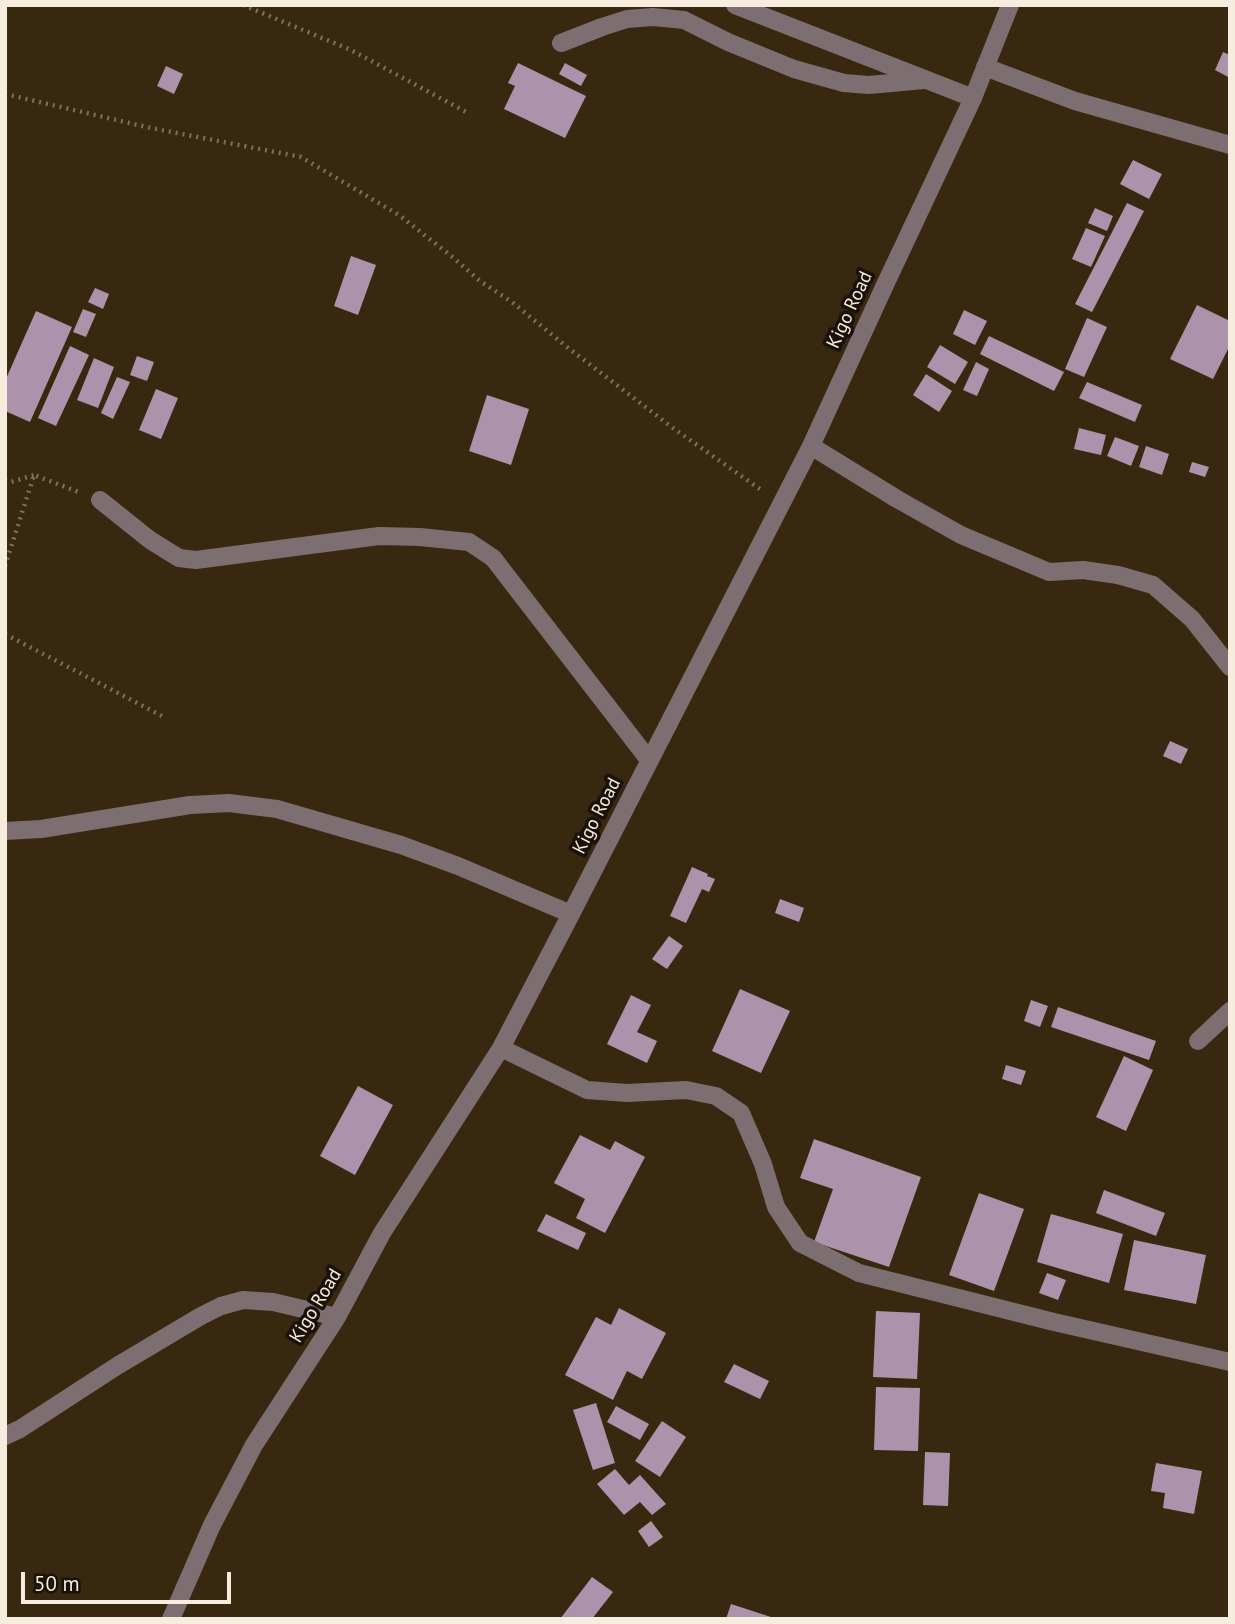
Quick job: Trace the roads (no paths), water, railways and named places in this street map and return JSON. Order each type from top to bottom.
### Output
[{"type":"street","points":[[735,5],[973,99]]},
{"type":"street","name":"Kigo Road","points":[[171,1619],[212,1525],[254,1445],[337,1317],[382,1233],[501,1048],[571,914],[811,446],[973,99],[1010,5]]},
{"type":"street","points":[[561,43],[627,19],[653,17],[684,20],[728,42],[794,69],[844,83],[869,85],[924,80]]},
{"type":"street","points":[[985,67],[1075,101],[1230,145]]},
{"type":"street","points":[[811,446],[961,535],[1049,572],[1083,570],[1118,575],[1153,585],[1192,619],[1230,667]]},
{"type":"street","points":[[100,500],[150,540],[179,558],[196,560],[379,536],[469,542],[493,558],[649,760]]},
{"type":"street","points":[[5,831],[41,829],[190,805],[229,803],[276,809],[401,845],[571,914]]},
{"type":"street","points":[[1198,1041],[1230,1011]]},
{"type":"street","points":[[501,1048],[587,1090],[627,1093],[686,1090],[716,1096],[741,1113],[763,1164],[776,1207],[800,1243],[859,1273],[1054,1322],[1230,1362]]},
{"type":"street","points":[[5,1436],[221,1306],[243,1300],[273,1302],[337,1317]]}]
